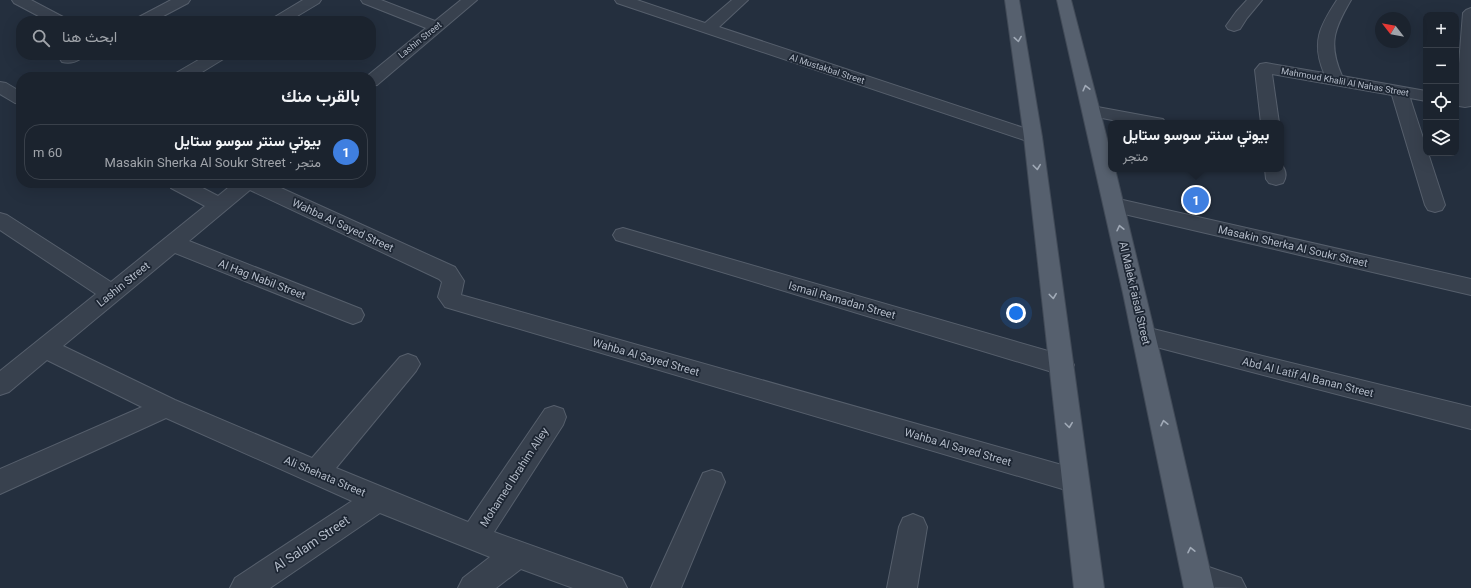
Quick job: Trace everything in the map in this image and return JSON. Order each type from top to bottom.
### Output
[{"type":"main road","points":[[1012,0],[1033,137],[1089,588]]},
{"type":"main road","name":"Al Malek Faisal Street","points":[[1064,0],[1092,111],[1145,336],[1198,583]]},
{"type":"street","points":[[19,0],[50,16]]},
{"type":"street","points":[[287,16],[314,0]]},
{"type":"street","points":[[368,0],[436,27]]},
{"type":"street","name":"Lashin Street","points":[[376,77],[470,0]]},
{"type":"street","name":"Al Mustakbal Street","points":[[622,0],[1033,137]]},
{"type":"street","points":[[707,29],[741,0]]},
{"type":"street","points":[[1234,26],[1254,0]]},
{"type":"street","points":[[1335,80],[1328,66],[1325,52],[1325,39],[1327,28],[1344,0]]},
{"type":"street","points":[[150,16],[174,2]]},
{"type":"street","points":[[1464,102],[1471,13]]},
{"type":"street","points":[[191,72],[211,60]]},
{"type":"street","name":"Mahmoud Khalil Al Nahas Street","points":[[1270,120],[1264,69],[1423,95]]},
{"type":"street","points":[[0,87],[16,96]]},
{"type":"street","points":[[1399,91],[1435,205]]},
{"type":"street","points":[[1092,111],[1141,120]]},
{"type":"street","points":[[187,188],[219,205]]},
{"type":"street","name":"Lashin Street","points":[[0,385],[240,188]]},
{"type":"street","name":"Wahba Al Sayed Street","points":[[265,188],[447,273],[452,281],[453,286],[450,297],[453,301],[1076,481]]},
{"type":"street","name":"Masakin Sherka Al Soukr Street","points":[[1114,205],[1471,287]]},
{"type":"street","points":[[0,220],[111,293]]},
{"type":"street","name":"Ismail Ramadan Street","points":[[623,235],[1062,365]]},
{"type":"street","name":"Al Hag Nabil Street","points":[[172,243],[353,315]]},
{"type":"street","name":"Abd Al Latif Al Banan Street","points":[[1145,336],[1471,418]]},
{"type":"street","name":"Ali Shehata Street","points":[[45,348],[166,407],[378,499],[474,538],[518,553],[592,585]]},
{"type":"street","points":[[317,472],[408,364]]},
{"type":"street","points":[[0,482],[166,407]]},
{"type":"street","name":"Mohamed Ibrahim Alley","points":[[474,538],[554,417]]},
{"type":"street","points":[[666,588],[712,482]]},
{"type":"street","name":"Al Salam Street","points":[[245,588],[378,499]]},
{"type":"street","points":[[902,588],[913,527]]},
{"type":"street","points":[[473,588],[518,553]]},
{"type":"street","points":[[1198,583],[1231,588]]},
{"type":"place","name":"بيوتي سنتر سوسو ستايل","points":[[1196,200]]}]
